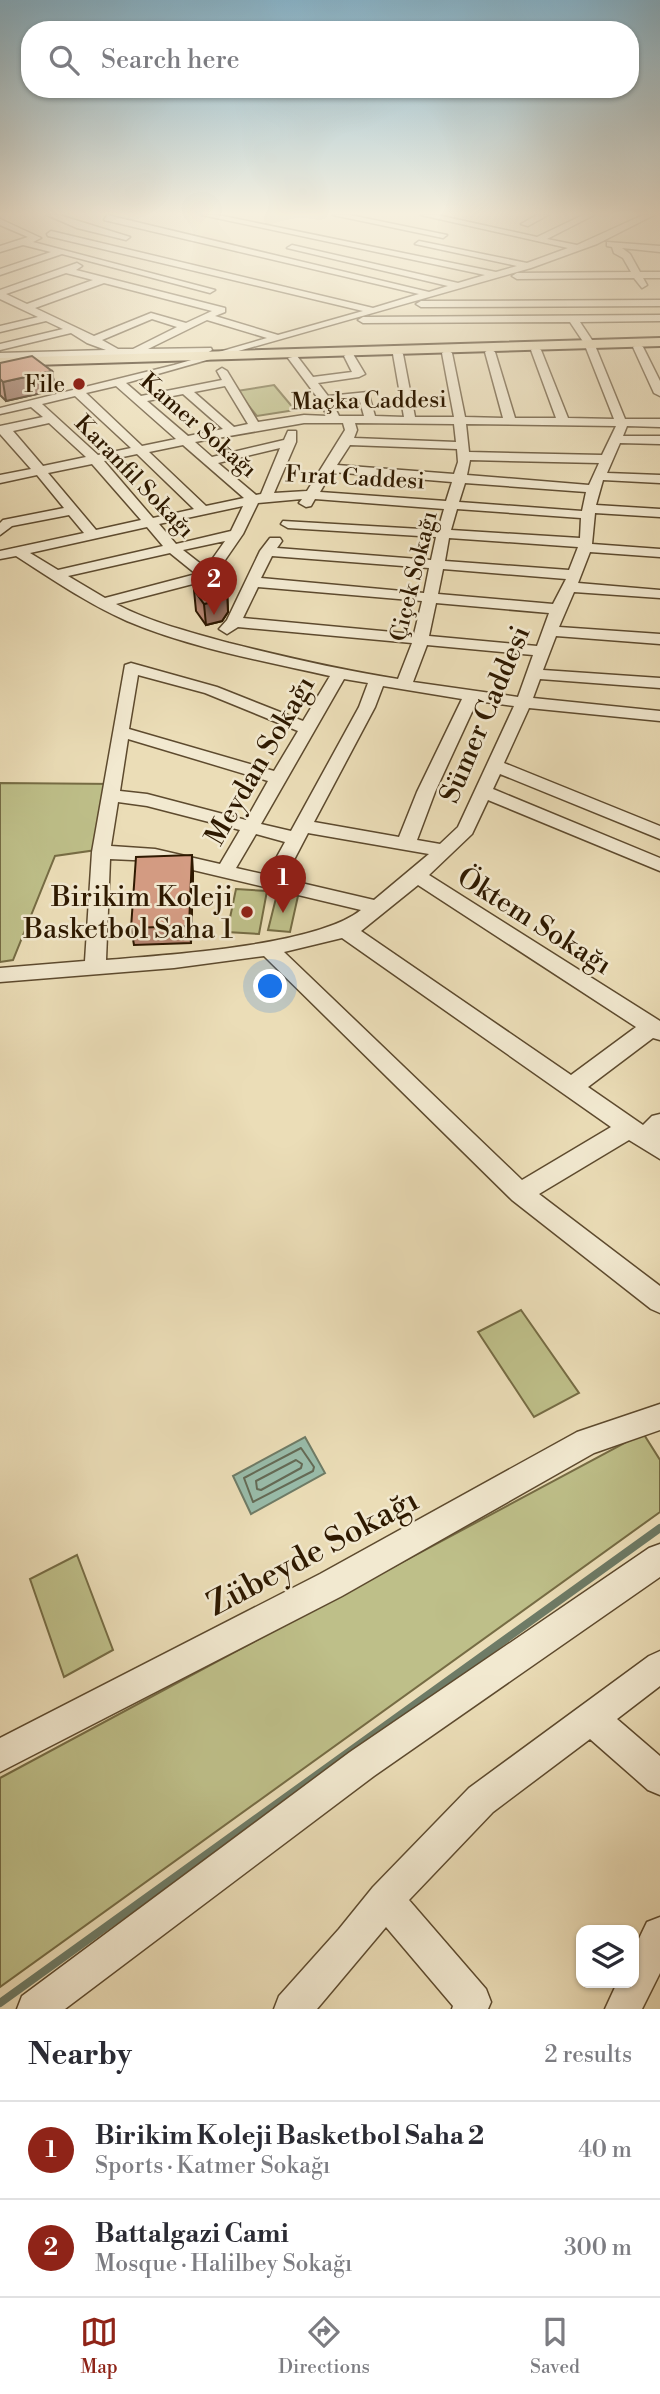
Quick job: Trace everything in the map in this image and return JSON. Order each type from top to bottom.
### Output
[{"type":"main road","points":[[175,362],[393,339],[532,336],[590,346],[632,334],[660,344]]},
{"type":"main road","points":[[0,365],[349,356],[393,339]]},
{"type":"street","points":[[28,309],[91,341],[125,353],[221,310],[216,309]]},
{"type":"street","points":[[255,426],[215,358],[247,345],[372,309]]},
{"type":"street","points":[[91,341],[151,316],[186,326]]},
{"type":"street","points":[[206,317],[275,337]]},
{"type":"street","points":[[0,329],[46,318]]},
{"type":"street","points":[[333,321],[393,339],[532,336],[573,318],[632,334],[659,318]]},
{"type":"street","points":[[573,318],[590,346],[615,434],[660,440]]},
{"type":"street","points":[[0,347],[71,330]]},
{"type":"street","points":[[632,334],[660,393]]},
{"type":"street","points":[[532,336],[563,422]]},
{"type":"street","points":[[486,337],[510,421]]},
{"type":"street","name":"Çiçek Sokağı","points":[[404,685],[421,639],[443,536],[460,478],[462,439],[440,338]]},
{"type":"street","points":[[393,339],[410,419]]},
{"type":"street","points":[[0,356],[215,350],[247,345]]},
{"type":"street","points":[[247,345],[260,355]]},
{"type":"street","points":[[311,381],[359,374],[349,356]]},
{"type":"street","points":[[293,358],[345,427],[462,439],[607,459]]},
{"type":"street","points":[[0,411],[118,382],[175,362]]},
{"type":"street","name":"Kamer Sokağı","points":[[118,382],[209,461],[259,498]]},
{"type":"street","points":[[100,414],[185,390],[227,382]]},
{"type":"street","points":[[185,390],[232,431]]},
{"type":"street","points":[[78,391],[203,510]]},
{"type":"street","points":[[325,400],[364,394],[370,418]]},
{"type":"street","name":"Karanfil Sokağı","points":[[34,403],[94,459],[174,550],[207,576]]},
{"type":"street","name":"Maçka Caddesi","points":[[0,479],[294,420],[345,427],[370,418],[410,419],[462,439],[510,421],[563,422],[615,434],[660,423]]},
{"type":"street","points":[[51,419],[2,430],[93,535]]},
{"type":"street","points":[[104,603],[207,576],[259,498],[290,442],[294,420]]},
{"type":"street","points":[[213,642],[234,622],[267,551],[330,468],[345,427]]},
{"type":"street","name":"Sümer Caddesi","points":[[0,975],[95,968],[268,948],[345,930],[356,925],[417,876],[466,830],[524,701],[585,545],[588,512],[596,482],[615,434]]},
{"type":"street","points":[[462,439],[500,435]]},
{"type":"street","points":[[209,461],[290,442]]},
{"type":"street","points":[[330,468],[460,478],[596,482],[660,479]]},
{"type":"street","name":"Fırat Caddesi","points":[[0,555],[259,498],[312,495],[452,505],[660,513]]},
{"type":"street","points":[[0,509],[4,527],[74,510]]},
{"type":"street","points":[[288,524],[585,545],[660,553]]},
{"type":"street","points":[[56,575],[236,534]]},
{"type":"street","points":[[18,551],[104,603],[148,623],[213,642],[377,681],[660,716]]},
{"type":"street","points":[[267,551],[438,566],[660,594]]},
{"type":"street","points":[[253,582],[558,609]]},
{"type":"street","points":[[234,622],[544,651]]},
{"type":"street","points":[[551,631],[660,639]]},
{"type":"street","points":[[95,968],[101,852],[131,668],[211,690],[307,729]]},
{"type":"street","name":"Meydan Sokağı","points":[[225,872],[339,674]]},
{"type":"street","points":[[536,674],[660,683]]},
{"type":"street","points":[[272,883],[367,707],[377,681]]},
{"type":"street","points":[[406,843],[426,792],[472,694]]},
{"type":"street","points":[[121,732],[278,778]]},
{"type":"street","points":[[493,765],[660,833]]},
{"type":"street","points":[[482,791],[660,865]]},
{"type":"street","points":[[111,796],[147,800],[249,828],[406,843],[442,850]]},
{"type":"street","points":[[101,852],[155,855],[376,907]]},
{"type":"street","name":"Öktem Sokağı","points":[[417,876],[656,1030]]},
{"type":"street","points":[[345,930],[573,1086],[649,1134]]},
{"type":"street","points":[[268,948],[520,1193],[660,1301]]},
{"type":"street","points":[[573,1086],[656,1030]]},
{"type":"street","points":[[520,1193],[649,1134]]},
{"type":"street","name":"Zübeyde Sokağı","points":[[0,1755],[331,1585],[587,1442],[660,1417]]},
{"type":"street","points":[[34,2009],[362,1764],[660,1559]]},
{"type":"street","points":[[292,2009],[352,1942],[385,1899],[481,1800],[660,1667]]},
{"type":"street","points":[[590,1717],[660,1778]]},
{"type":"street","points":[[385,1899],[473,2002],[470,2009]]},
{"type":"street","points":[[624,2009],[660,1936]]},
{"type":"green space","points":[[274,385],[295,410],[257,416],[237,391]]},
{"type":"green space","points":[[0,783],[116,784],[103,849],[55,856],[13,960],[0,962]]},
{"type":"green space","name":"Birikim Koleji Basketbol Saha 1","points":[[236,889],[267,891],[259,934],[227,932]]},
{"type":"green space","points":[[277,894],[298,896],[290,932],[268,930]]},
{"type":"green space","points":[[521,1310],[579,1393],[534,1417],[478,1332]]},
{"type":"green space","points":[[643,1433],[660,1460],[660,1512],[0,1987],[0,1778]]},
{"type":"green space","points":[[77,1555],[113,1650],[64,1677],[30,1579]]},
{"type":"water","points":[[305,1437],[325,1473],[251,1514],[233,1476]]},
{"type":"building","points":[[32,356],[52,371],[3,382],[0,379],[0,363]]},
{"type":"building","points":[[199,581],[222,584],[227,590],[221,600],[204,604],[194,590]]},
{"type":"building","points":[[192,855],[189,926],[131,928],[136,857]]},
{"type":"waterway","points":[[0,2003],[660,1528]]},
{"type":"place","name":"File","points":[[79,384]]},
{"type":"place","name":"Battalgazi Cami","points":[[214,615]]},
{"type":"place","name":"Birikim Koleji Basketbol Saha 1","points":[[247,912]]},
{"type":"place","name":"Birikim Koleji Basketbol Saha 2","points":[[283,913]]}]
